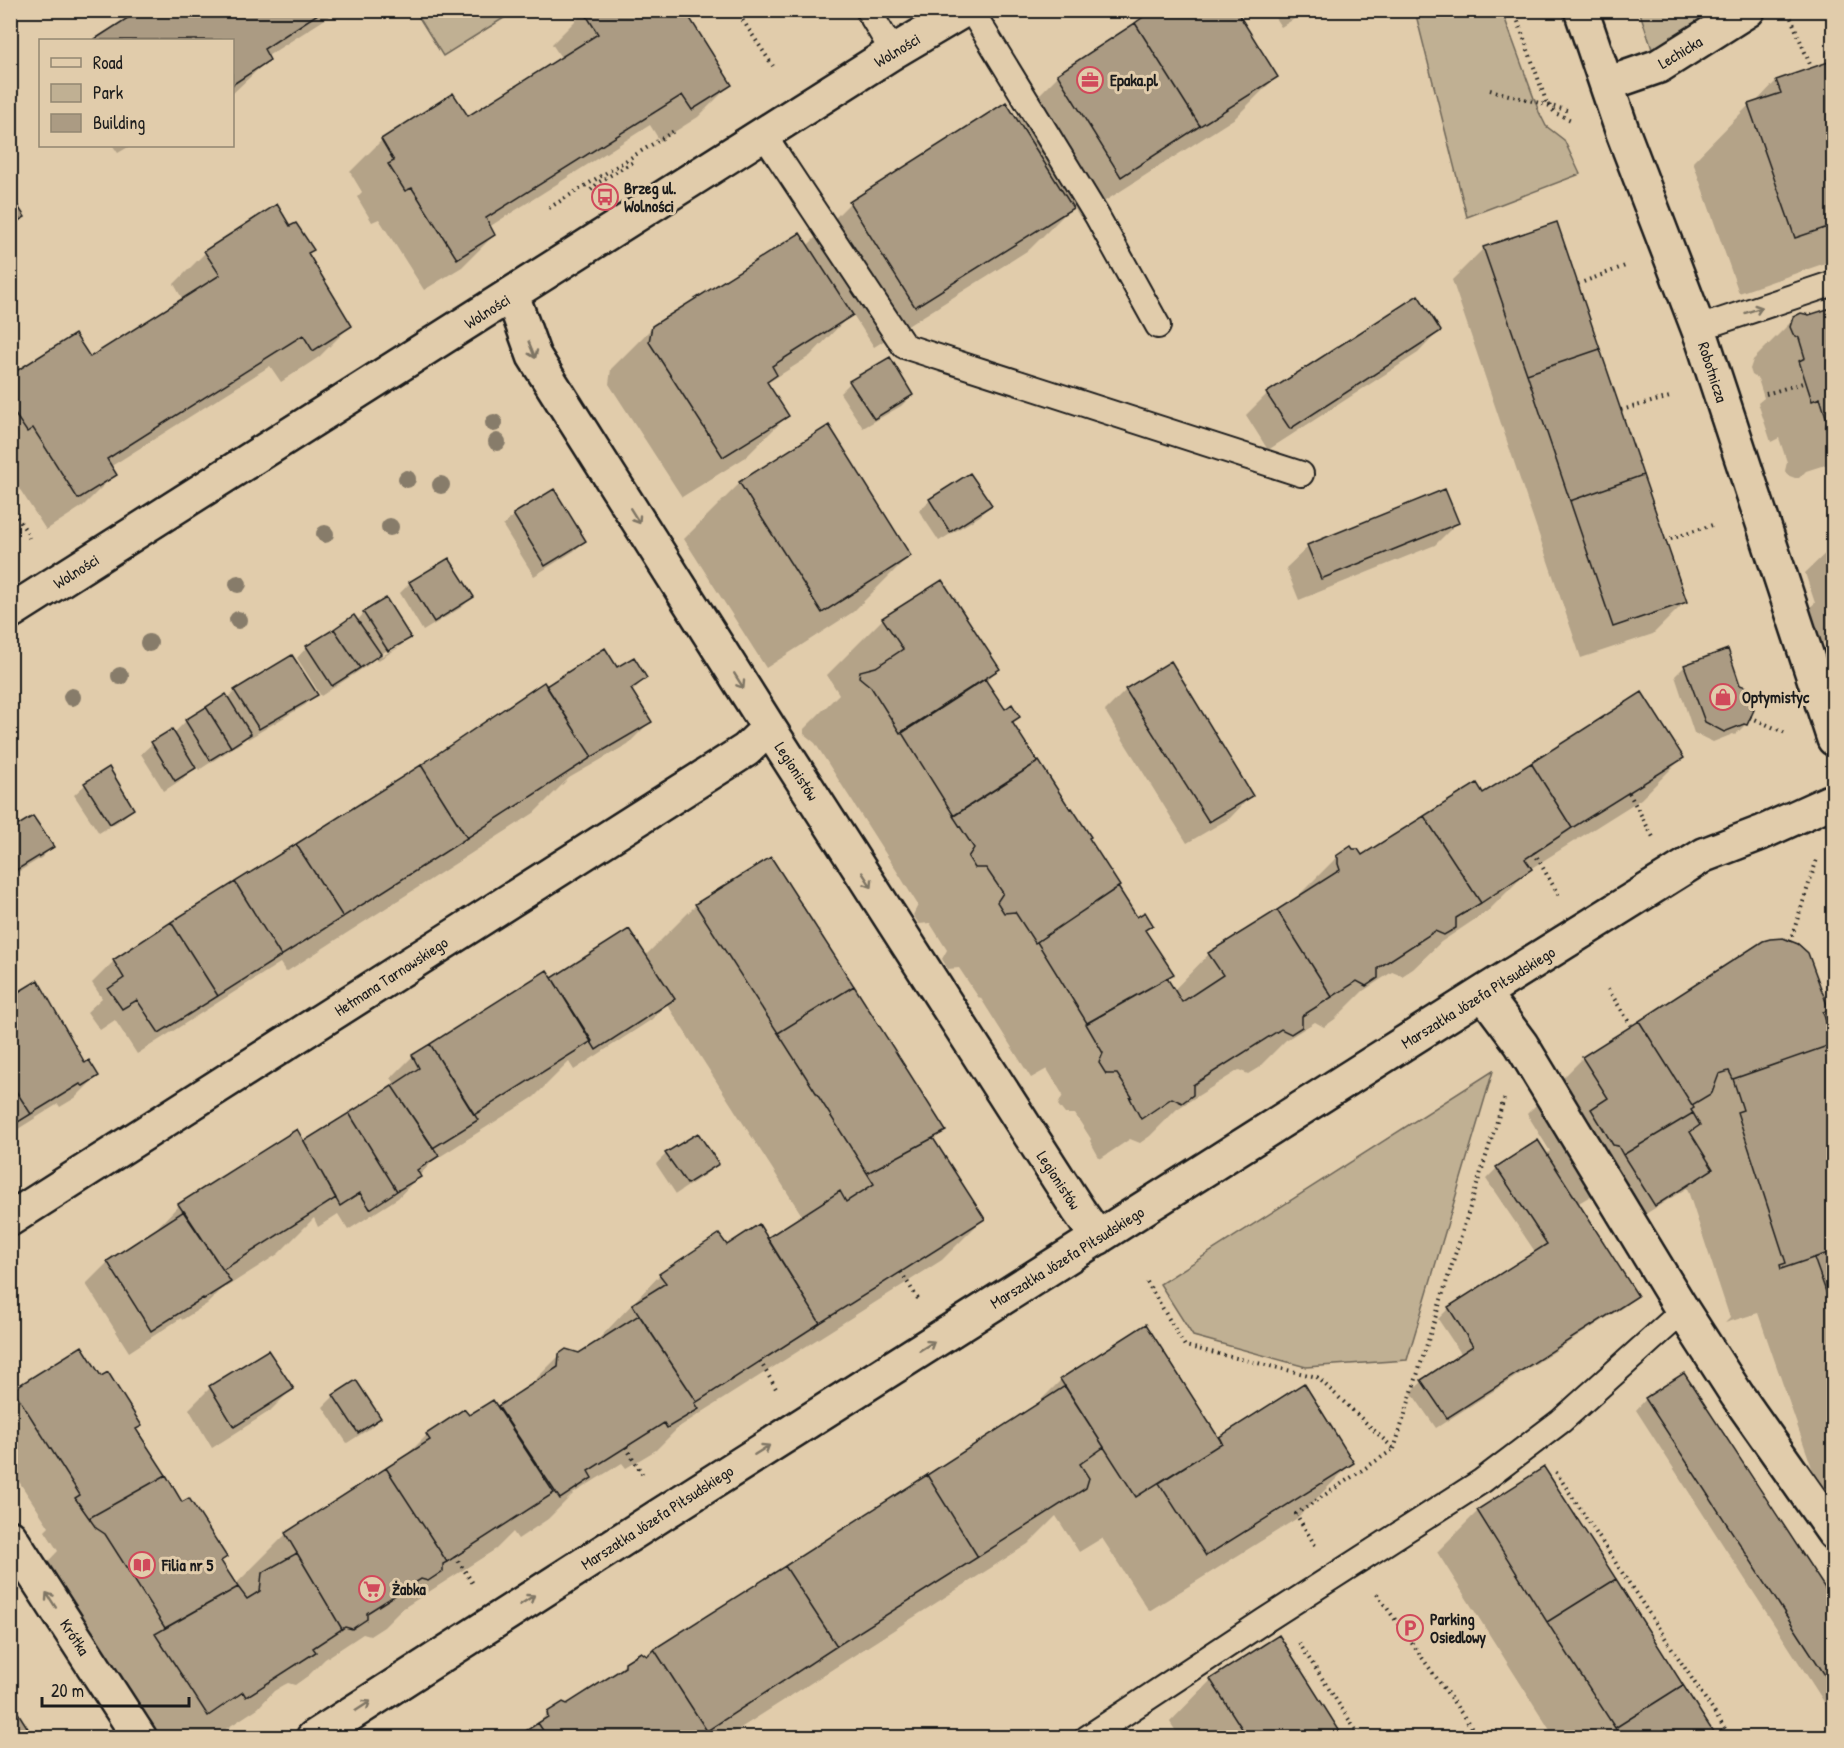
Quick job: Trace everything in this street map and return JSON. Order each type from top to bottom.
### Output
[{"type":"street","name":"Wolności","points":[[10,612],[893,52],[964,10]]},
{"type":"street","name":"Robotnicza","points":[[1581,10],[1622,130],[1699,328],[1833,739]]},
{"type":"street","name":"Lechicka","points":[[1607,84],[1659,66],[1748,10]]},
{"type":"street","name":"Legionistów","points":[[512,295],[534,356],[769,728],[1098,1238]]},
{"type":"street","name":"Hetmana Tarnowskiego","points":[[10,1219],[746,750],[769,728]]},
{"type":"street","name":"Marszałka Józefa Piłsudskiego","points":[[313,1737],[659,1515],[1704,855],[1761,833],[1833,800]]},
{"type":"street","points":[[1483,993],[1521,1044],[1683,1311],[1737,1395],[1833,1533]]},
{"type":"street","name":"Krótka","points":[[10,1537],[140,1737]]},
{"type":"lane","points":[[868,10],[893,52]]},
{"type":"lane","points":[[971,10],[1097,216],[1158,326]]},
{"type":"lane","points":[[764,135],[904,346],[1301,474]]},
{"type":"lane","points":[[1699,328],[1833,283]]},
{"type":"lane","points":[[1087,1737],[1482,1482],[1561,1421],[1683,1311]]},
{"type":"path","points":[[736,10],[773,66]]},
{"type":"path","points":[[1514,10],[1546,101],[1555,113],[1571,120]]},
{"type":"path","points":[[1790,14],[1811,67]]},
{"type":"path","points":[[1490,90],[1571,111]]},
{"type":"path","points":[[549,207],[674,131]]},
{"type":"path","points":[[1578,284],[1625,266]]},
{"type":"path","points":[[1774,391],[1806,382]]},
{"type":"path","points":[[1621,410],[1670,397]]},
{"type":"path","points":[[10,507],[29,538]]},
{"type":"path","points":[[1665,540],[1715,524]]},
{"type":"path","points":[[1750,717],[1789,735]]},
{"type":"path","points":[[1629,793],[1656,843]]},
{"type":"path","points":[[1534,852],[1563,903]]},
{"type":"path","points":[[1790,942],[1817,859]]},
{"type":"path","points":[[1608,989],[1631,1025]]},
{"type":"path","points":[[1335,1577],[1296,1514],[1394,1449],[1521,1044]]},
{"type":"path","points":[[901,1272],[925,1310]]},
{"type":"path","points":[[1147,1282],[1185,1346],[1317,1377],[1394,1449]]},
{"type":"path","points":[[760,1361],[784,1401]]},
{"type":"path","points":[[1536,1442],[1731,1737]]},
{"type":"path","points":[[626,1447],[650,1487]]},
{"type":"path","points":[[455,1556],[480,1594]]},
{"type":"path","points":[[1355,1563],[1479,1737]]},
{"type":"path","points":[[1278,1612],[1361,1737]]},
{"type":"green space","points":[[1639,10],[1717,11],[1653,52]]},
{"type":"green space","points":[[415,11],[515,11],[443,56]]},
{"type":"green space","points":[[1415,11],[1502,11],[1539,112],[1546,126],[1564,140],[1580,174],[1467,217]]},
{"type":"green space","points":[[1493,1071],[1407,1360],[1306,1367],[1193,1336],[1160,1284]]},
{"type":"building","points":[[140,10],[324,10],[264,49],[270,60],[234,84],[234,39],[95,39]]},
{"type":"building","points":[[583,10],[689,10],[686,12],[732,85],[692,110],[682,95],[486,218],[495,235],[457,259],[412,188],[405,191],[388,164],[394,161],[381,139],[453,93],[468,116],[598,34]]},
{"type":"building","points":[[1153,10],[1236,10],[1278,77],[1200,126],[1135,23]]},
{"type":"building","points":[[1135,23],[1200,126],[1121,177],[1057,74]]},
{"type":"building","points":[[1834,60],[1834,225],[1795,238],[1748,104],[1781,93],[1776,80]]},
{"type":"building","points":[[1006,102],[1073,208],[915,307],[849,202]]},
{"type":"building","points":[[10,194],[25,217],[10,226]]},
{"type":"building","points":[[277,204],[290,226],[296,223],[314,250],[308,253],[352,326],[313,351],[303,335],[107,459],[117,475],[78,499],[33,428],[27,432],[10,407],[10,404],[16,401],[10,393],[10,375],[75,334],[90,357],[220,275],[204,251]]},
{"type":"building","points":[[1557,222],[1600,349],[1527,374],[1483,247]]},
{"type":"building","points":[[800,233],[853,315],[772,366],[777,375],[767,382],[789,416],[723,457],[649,342],[652,326]]},
{"type":"building","points":[[1418,295],[1441,331],[1290,429],[1266,393]]},
{"type":"building","points":[[1834,307],[1834,437],[1828,434],[1826,429],[1827,420],[1820,398],[1812,401],[1799,361],[1805,358],[1799,338],[1793,334],[1790,327],[1793,317],[1801,313],[1809,315]]},
{"type":"building","points":[[1600,349],[1643,475],[1570,501],[1527,374]]},
{"type":"building","points":[[890,357],[913,395],[874,419],[849,381]]},
{"type":"building","points":[[829,425],[911,556],[822,613],[739,482]]},
{"type":"building","points":[[970,473],[992,505],[950,532],[929,499]]},
{"type":"building","points":[[1643,475],[1687,602],[1613,627],[1570,501]]},
{"type":"building","points":[[554,489],[586,541],[545,566],[513,514]]},
{"type":"building","points":[[1445,489],[1459,523],[1321,579],[1307,545]]},
{"type":"building","points":[[449,558],[474,597],[434,622],[409,582]]},
{"type":"building","points":[[942,580],[1000,669],[900,733],[871,687],[859,677],[860,671],[876,667],[903,649],[882,618]]},
{"type":"building","points":[[386,598],[411,638],[388,651],[363,612]]},
{"type":"building","points":[[354,615],[381,654],[360,668],[334,629]]},
{"type":"building","points":[[334,629],[360,668],[332,686],[306,646]]},
{"type":"building","points":[[605,648],[617,667],[634,657],[647,678],[631,689],[652,722],[592,757],[546,686]]},
{"type":"building","name":"Optymistyc","points":[[1728,649],[1740,685],[1746,687],[1751,709],[1754,710],[1747,725],[1744,724],[1724,732],[1705,722],[1684,665]]},
{"type":"building","points":[[292,655],[318,695],[259,729],[234,690]]},
{"type":"building","points":[[1171,661],[1253,796],[1209,822],[1125,689]]},
{"type":"building","points":[[985,679],[1005,709],[1012,704],[1020,717],[1012,722],[1038,762],[954,816],[902,733]]},
{"type":"building","points":[[544,682],[592,757],[467,838],[421,765]]},
{"type":"building","points":[[1642,692],[1684,758],[1572,828],[1531,763]]},
{"type":"building","points":[[226,694],[251,734],[231,747],[206,707]]},
{"type":"building","points":[[206,707],[231,747],[210,760],[185,720]]},
{"type":"building","points":[[172,729],[196,768],[175,781],[151,742]]},
{"type":"building","points":[[1039,761],[1091,837],[1089,838],[1120,886],[1035,943],[1015,912],[1004,913],[997,902],[1003,893],[986,868],[975,868],[968,857],[974,848],[953,816]]},
{"type":"building","points":[[1531,763],[1572,828],[1525,859],[1532,869],[1481,903],[1424,816],[1477,783],[1483,793]]},
{"type":"building","points":[[421,765],[467,838],[343,917],[296,844]]},
{"type":"building","points":[[109,767],[134,809],[110,824],[84,783]]},
{"type":"building","points":[[33,816],[54,847],[10,874],[10,830]]},
{"type":"building","points":[[1424,816],[1481,903],[1456,918],[1456,928],[1444,935],[1435,931],[1378,968],[1378,978],[1366,986],[1357,981],[1332,997],[1277,910],[1340,870],[1336,856],[1351,846],[1353,849],[1358,849],[1362,855]]},
{"type":"building","points":[[296,844],[343,917],[281,956],[235,882]]},
{"type":"building","points":[[771,857],[854,986],[778,1033],[695,904]]},
{"type":"building","points":[[235,882],[281,956],[218,996],[171,922]]},
{"type":"building","points":[[1118,887],[1137,917],[1145,912],[1153,925],[1145,930],[1174,974],[1087,1023],[1037,942]]},
{"type":"building","points":[[1277,910],[1332,997],[1302,1016],[1302,1027],[1291,1034],[1281,1029],[1193,1085],[1193,1095],[1182,1103],[1172,1098],[1141,1119],[1130,1098],[1132,1097],[1117,1074],[1106,1074],[1099,1063],[1103,1053],[1086,1024],[1167,978],[1182,1002],[1223,975],[1208,953]]},
{"type":"building","points":[[171,922],[218,996],[159,1033],[137,1000],[122,1009],[108,989],[124,978],[113,960]]},
{"type":"building","points":[[629,929],[675,999],[596,1050],[552,978]]},
{"type":"building","points":[[1783,938],[1798,944],[1808,953],[1829,1010],[1823,1012],[1833,1044],[1733,1079],[1729,1071],[1719,1074],[1712,1093],[1692,1105],[1639,1021],[1763,941]]},
{"type":"building","points":[[547,970],[592,1041],[474,1115],[430,1044]]},
{"type":"building","points":[[38,980],[85,1063],[89,1060],[99,1076],[83,1086],[80,1084],[31,1114],[10,1082],[10,997]]},
{"type":"building","points":[[854,986],[946,1131],[867,1173],[778,1033]]},
{"type":"building","points":[[1639,1021],[1694,1108],[1691,1110],[1693,1113],[1623,1155],[1618,1146],[1613,1145],[1591,1109],[1608,1098],[1582,1057]]},
{"type":"building","points":[[430,1044],[478,1120],[433,1148],[392,1086],[419,1068],[412,1055]]},
{"type":"building","points":[[1833,1044],[1834,1251],[1781,1269],[1780,1265],[1786,1263],[1737,1112],[1743,1110],[1733,1079]]},
{"type":"building","points":[[10,1082],[31,1114],[10,1127]]},
{"type":"building","points":[[392,1086],[439,1156],[417,1170],[421,1177],[397,1191],[349,1113]]},
{"type":"building","points":[[349,1113],[397,1191],[370,1209],[360,1193],[340,1206],[304,1141]]},
{"type":"building","points":[[1693,1113],[1700,1125],[1690,1132],[1713,1169],[1655,1206],[1623,1155]]},
{"type":"building","points":[[297,1129],[336,1198],[223,1270],[178,1204]]},
{"type":"building","points":[[698,1133],[719,1164],[687,1184],[665,1153]]},
{"type":"building","points":[[933,1138],[985,1219],[820,1323],[767,1238],[840,1191],[846,1202],[874,1184],[867,1173]]},
{"type":"building","points":[[1538,1140],[1638,1296],[1447,1418],[1421,1380],[1473,1346],[1448,1307],[1547,1244],[1496,1167]]},
{"type":"building","points":[[184,1211],[231,1282],[151,1331],[107,1261]]},
{"type":"building","points":[[759,1224],[820,1323],[697,1402],[632,1304],[666,1283],[659,1274],[719,1234],[727,1245]]},
{"type":"building","points":[[1834,1251],[1834,1314],[1814,1258]]},
{"type":"building","points":[[639,1315],[697,1402],[695,1403],[699,1409],[667,1428],[664,1423],[588,1471],[592,1478],[560,1499],[498,1406],[558,1367],[559,1354],[566,1349],[579,1353]]},
{"type":"building","points":[[1146,1324],[1222,1443],[1136,1497],[1060,1379]]},
{"type":"building","points":[[82,1346],[101,1376],[108,1372],[142,1426],[136,1429],[166,1475],[89,1518],[75,1498],[80,1495],[13,1389]]},
{"type":"building","points":[[268,1350],[294,1389],[234,1427],[209,1386]]},
{"type":"building","points":[[1684,1373],[1834,1602],[1834,1689],[1645,1398]]},
{"type":"building","points":[[356,1380],[381,1418],[358,1433],[333,1395]]},
{"type":"building","points":[[1304,1383],[1354,1463],[1206,1556],[1159,1483],[1222,1443],[1219,1437]]},
{"type":"building","points":[[1065,1386],[1104,1447],[1080,1464],[1089,1478],[1086,1488],[978,1557],[927,1475]]},
{"type":"building","points":[[493,1400],[554,1493],[447,1562],[386,1468],[430,1440],[426,1434],[464,1409],[469,1415]]},
{"type":"building","points":[[1544,1467],[1616,1579],[1547,1622],[1477,1510]]},
{"type":"building","points":[[386,1468],[447,1562],[443,1564],[443,1571],[428,1581],[421,1579],[367,1613],[367,1619],[352,1629],[345,1627],[342,1629],[285,1533]]},
{"type":"building","points":[[166,1475],[182,1502],[189,1498],[227,1557],[221,1561],[238,1587],[165,1628],[105,1534],[96,1528],[89,1518]]},
{"type":"building","points":[[927,1475],[978,1557],[837,1646],[785,1566]]},
{"type":"building","points":[[297,1553],[342,1629],[313,1648],[316,1652],[246,1697],[243,1692],[208,1716],[155,1634],[238,1587],[247,1599],[260,1591],[262,1573]]},
{"type":"building","points":[[785,1566],[837,1646],[707,1731],[654,1649]]},
{"type":"building","points":[[1616,1579],[1683,1685],[1615,1728],[1547,1622]]},
{"type":"building","points":[[1279,1635],[1344,1738],[1248,1738],[1210,1679]]},
{"type":"building","points":[[654,1649],[707,1731],[697,1738],[548,1738],[538,1723],[548,1717],[547,1712],[563,1702],[567,1704],[625,1667],[625,1662],[641,1652],[647,1656]]},
{"type":"building","points":[[1683,1685],[1717,1738],[1621,1738],[1615,1728]]},
{"type":"building","points":[[10,1700],[34,1738],[10,1738]]},
{"type":"building","points":[[538,1723],[548,1738],[515,1738]]},
{"type":"place","name":"Epaka.pl","points":[[1090,80]]},
{"type":"place","name":"Brzeg ul. Wolności","points":[[605,197]]},
{"type":"place","name":"Optymistyc","points":[[1723,697]]},
{"type":"place","name":"Filia nr 5","points":[[142,1565]]},
{"type":"place","name":"Żabka","points":[[372,1589]]},
{"type":"place","name":"Parking Osiedlowy","points":[[1410,1628]]}]
